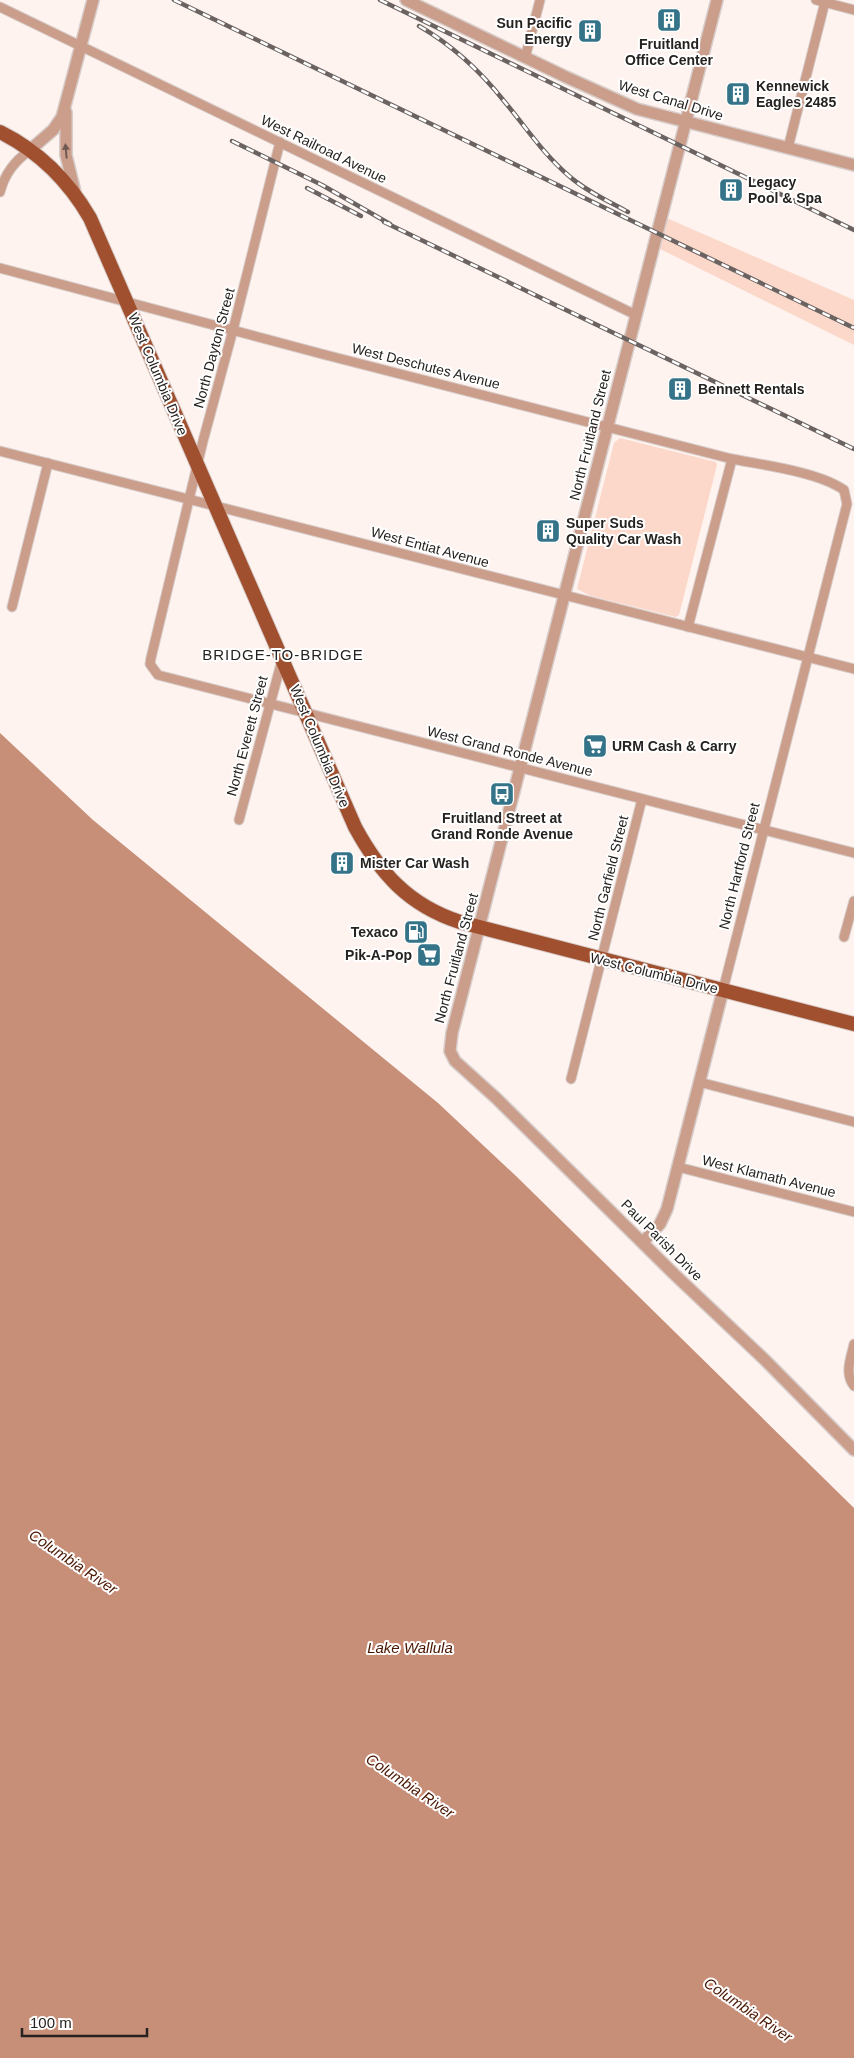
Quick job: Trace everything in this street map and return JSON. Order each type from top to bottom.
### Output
[{"type":"main road","name":"West Columbia Drive","points":[[0,132],[30,150],[52,168],[77,198],[95,229],[355,827],[368,851],[396,886],[418,903],[440,915],[479,928],[854,1024]]},
{"type":"street","points":[[0,192],[4,178],[11,167],[56,126],[67,103],[93,0]]},
{"type":"street","name":"West Canal Drive","points":[[406,0],[618,102],[686,122],[854,165]]},
{"type":"street","points":[[525,58],[540,0]]},
{"type":"street","name":"North Fruitland Street","points":[[450,1052],[450,1039],[717,0]]},
{"type":"street","points":[[788,148],[821,1],[854,10]]},
{"type":"street","name":"West Railroad Avenue","points":[[0,7],[636,315]]},
{"type":"street","points":[[67,103],[66,155],[77,198]]},
{"type":"street","name":"North Dayton Street","points":[[158,675],[150,664],[151,658],[189,498],[280,142]]},
{"type":"street","name":"West Deschutes Avenue","points":[[0,268],[732,459],[812,477],[836,485],[844,490]]},
{"type":"street","name":"West Entiat Avenue","points":[[0,451],[854,669]]},
{"type":"street","points":[[688,627],[732,459]]},
{"type":"street","points":[[12,607],[48,464]]},
{"type":"street","name":"North Hartford Street","points":[[643,1242],[660,1224],[666,1213],[846,504],[844,490]]},
{"type":"street","name":"North Everett Street","points":[[239,820],[282,659]]},
{"type":"street","name":"West Grand Ronde Avenue","points":[[158,675],[854,853]]},
{"type":"street","name":"North Garfield Street","points":[[571,1079],[642,799]]},
{"type":"street","points":[[844,937],[854,901]]},
{"type":"street","name":"Paul Parish Drive","points":[[450,1052],[459,1064],[496,1098],[854,1450]]},
{"type":"street","points":[[699,1082],[854,1122]]},
{"type":"street","name":"West Klamath Avenue","points":[[678,1167],[854,1212]]},
{"type":"street","points":[[853,1386],[848,1370],[854,1344]]},
{"type":"shaded area","points":[[662,216],[854,300],[854,345],[654,246]]},
{"type":"shaded area","points":[[620,438],[716,462],[717,465],[679,615],[676,617],[591,596],[577,589],[614,443]]},
{"type":"water","name":"Lake Wallula","points":[[0,733],[93,820],[438,1103],[516,1176],[854,1508],[854,2058],[0,2058]]},
{"type":"railway","points":[[174,0],[854,328]]},
{"type":"railway","points":[[380,0],[854,230]]},
{"type":"railway","points":[[419,26],[454,50],[476,70],[560,168],[590,191],[628,212]]},
{"type":"railway","points":[[232,141],[322,185],[390,224]]},
{"type":"railway","points":[[307,188],[361,216]]},
{"type":"railway","points":[[384,222],[854,449]]},
{"type":"place","name":"Fruitland Office Center","points":[[669,20]]},
{"type":"place","name":"Sun Pacific Energy","points":[[590,31]]},
{"type":"place","name":"Kennewick Eagles 2485","points":[[738,94]]},
{"type":"place","name":"Legacy Pool & Spa","points":[[731,190]]},
{"type":"place","name":"Bennett Rentals","points":[[680,389]]},
{"type":"place","name":"Super Suds Quality Car Wash","points":[[548,531]]},
{"type":"place","name":"URM Cash & Carry","points":[[595,746]]},
{"type":"place","name":"Fruitland Street at Grand Ronde Avenue","points":[[502,794]]},
{"type":"place","name":"Mister Car Wash","points":[[342,863]]},
{"type":"place","name":"Texaco","points":[[416,932]]},
{"type":"place","name":"Pik-A-Pop","points":[[429,955]]},
{"type":"district","name":"BRIDGE-TO-BRIDGE","points":[[283,655]]},
{"type":"water label","name":"Columbia River","points":[[73,1562]]},
{"type":"water label","name":"Columbia River","points":[[410,1786]]},
{"type":"water label","name":"Columbia River","points":[[748,2010]]}]
